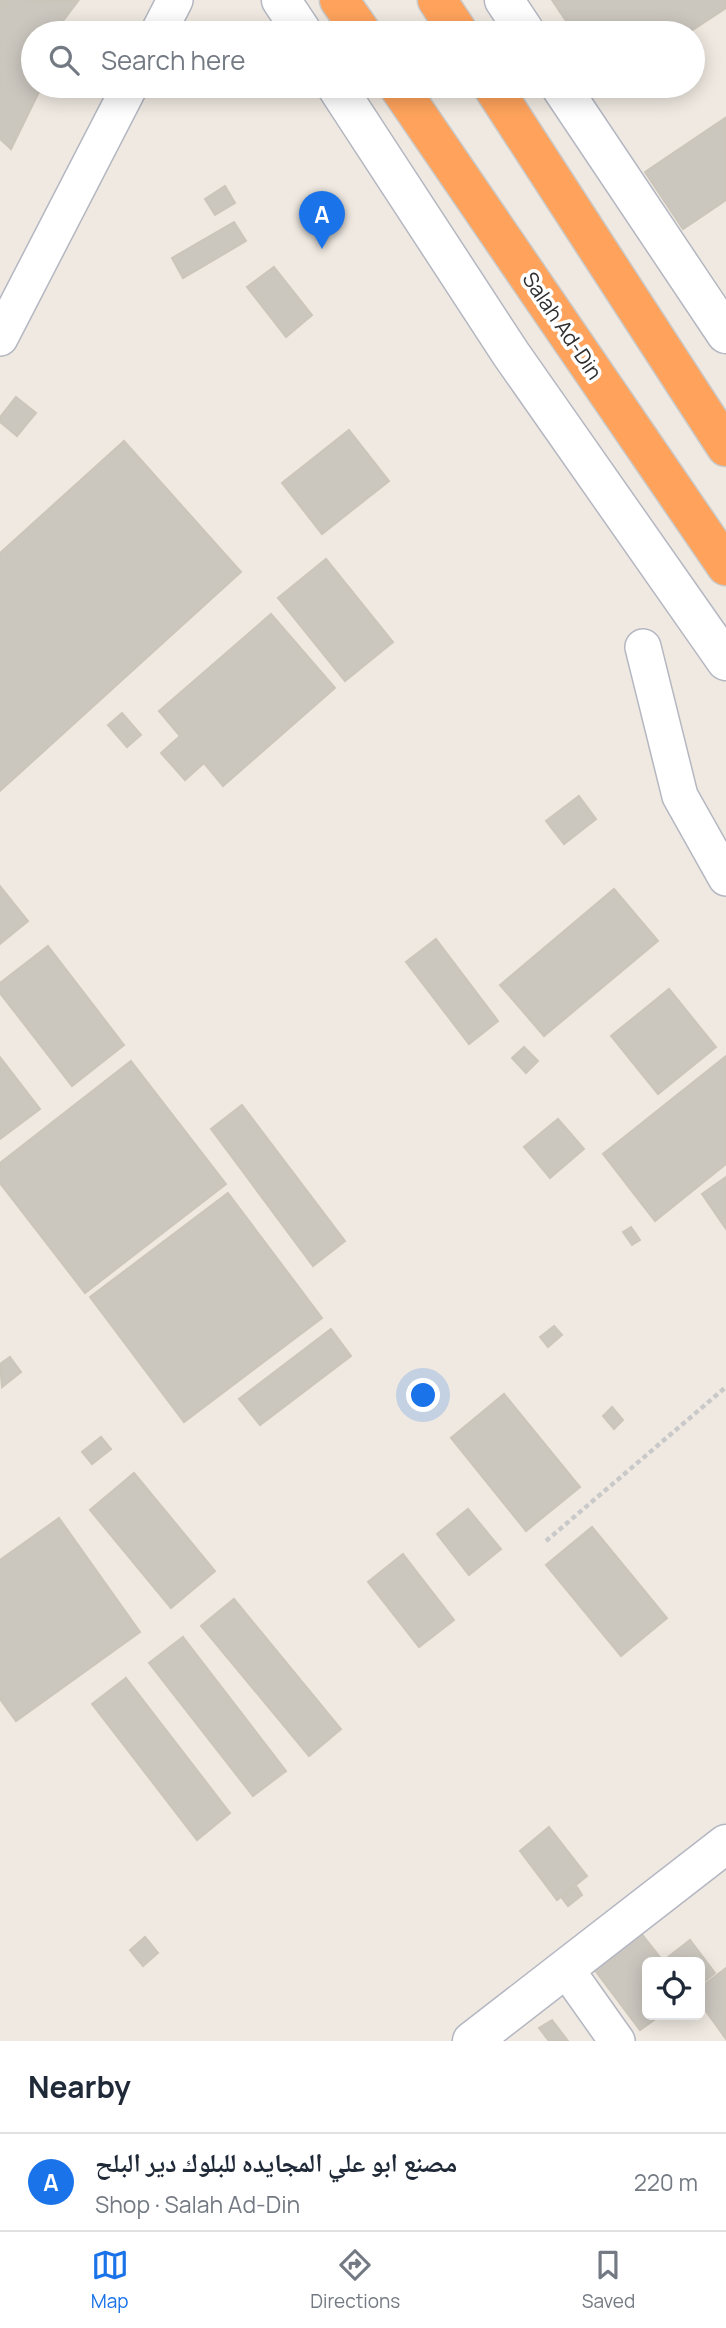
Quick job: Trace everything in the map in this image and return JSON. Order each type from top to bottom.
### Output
[{"type":"highway","points":[[339,0],[354,21]]},
{"type":"highway","points":[[437,0],[450,21]]},
{"type":"highway","name":"Salah Ad-Din","points":[[406,98],[726,566]]},
{"type":"highway","points":[[500,98],[726,447]]},
{"type":"street","points":[[164,21],[175,0]]},
{"type":"street","points":[[281,0],[295,21]]},
{"type":"street","points":[[504,0],[518,21]]},
{"type":"street","points":[[0,338],[124,98]]},
{"type":"street","points":[[343,98],[510,354],[726,662]]},
{"type":"street","points":[[568,98],[726,334]]},
{"type":"street","points":[[643,648],[680,796],[726,878]]},
{"type":"street","points":[[472,2041],[726,1844]]},
{"type":"street","points":[[566,1969],[617,2041]]},
{"type":"path","points":[[546,1541],[726,1387]]},
{"type":"building","points":[[0,0],[78,1],[63,21],[21,21],[21,98],[36,98],[11,149],[0,139]]},
{"type":"building","points":[[552,0],[726,0],[726,8],[705,22],[566,21]]},
{"type":"building","points":[[725,118],[726,200],[683,229],[645,172]]},
{"type":"building","points":[[225,186],[235,203],[215,215],[205,199]]},
{"type":"building","points":[[234,222],[246,241],[183,278],[172,258]]},
{"type":"building","points":[[274,267],[312,315],[286,337],[247,287]]},
{"type":"building","points":[[16,397],[36,413],[17,436],[0,422],[0,417]]},
{"type":"building","points":[[349,430],[389,481],[322,534],[282,483]]},
{"type":"building","points":[[124,441],[241,572],[0,791],[0,553]]},
{"type":"building","points":[[326,559],[393,642],[345,681],[278,598]]},
{"type":"building","points":[[271,614],[335,688],[223,786],[204,763],[185,780],[161,753],[180,736],[159,711]]},
{"type":"building","points":[[122,713],[141,735],[127,747],[108,725]]},
{"type":"building","points":[[579,796],[596,819],[564,844],[546,821]]},
{"type":"building","points":[[0,886],[28,921],[0,944]]},
{"type":"building","points":[[614,889],[658,941],[544,1036],[500,985]]},
{"type":"building","points":[[436,939],[498,1021],[469,1044],[406,962]]},
{"type":"building","points":[[48,946],[124,1045],[72,1086],[0,993],[0,983]]},
{"type":"building","points":[[669,989],[716,1047],[658,1094],[611,1036]]},
{"type":"building","points":[[524,1047],[538,1061],[526,1073],[512,1058]]},
{"type":"building","points":[[726,1056],[726,1164],[655,1221],[603,1154]]},
{"type":"building","points":[[0,1057],[40,1109],[0,1139]]},
{"type":"building","points":[[131,1061],[226,1184],[85,1293],[0,1183],[0,1163]]},
{"type":"building","points":[[242,1105],[345,1241],[313,1266],[211,1129]]},
{"type":"building","points":[[558,1119],[584,1149],[550,1178],[524,1147]]},
{"type":"building","points":[[726,1177],[726,1229],[702,1194]]},
{"type":"building","points":[[228,1193],[322,1318],[184,1422],[90,1297]]},
{"type":"building","points":[[631,1227],[640,1240],[632,1245],[623,1232]]},
{"type":"building","points":[[554,1326],[562,1335],[548,1347],[540,1337]]},
{"type":"building","points":[[331,1329],[351,1356],[260,1425],[239,1399]]},
{"type":"building","points":[[10,1357],[21,1372],[2,1387],[0,1364]]},
{"type":"building","points":[[504,1394],[580,1487],[526,1531],[451,1438]]},
{"type":"building","points":[[612,1407],[623,1420],[614,1429],[603,1416]]},
{"type":"building","points":[[101,1437],[111,1449],[92,1464],[82,1452]]},
{"type":"building","points":[[134,1473],[215,1571],[171,1608],[90,1510]]},
{"type":"building","points":[[468,1509],[501,1549],[469,1575],[437,1534]]},
{"type":"building","points":[[59,1518],[140,1632],[16,1721],[0,1699],[0,1560]]},
{"type":"building","points":[[592,1527],[667,1618],[621,1656],[546,1565]]},
{"type":"building","points":[[403,1554],[454,1620],[419,1647],[368,1582]]},
{"type":"building","points":[[234,1599],[341,1729],[309,1756],[201,1626]]},
{"type":"building","points":[[183,1637],[286,1771],[253,1796],[149,1663]]},
{"type":"building","points":[[126,1678],[230,1813],[197,1840],[92,1704]]},
{"type":"building","points":[[549,1827],[587,1876],[557,1900],[520,1851]]},
{"type":"building","points":[[577,1887],[582,1895],[568,1906],[562,1898]]},
{"type":"building","points":[[641,1933],[660,1957],[642,1957],[642,2020],[654,2020],[640,2030],[594,1969]]},
{"type":"building","points":[[145,1937],[158,1953],[143,1966],[130,1950]]},
{"type":"building","points":[[690,1940],[703,1957],[668,1957]]},
{"type":"building","points":[[705,1960],[715,1973],[705,1981]]},
{"type":"building","points":[[726,1968],[726,2039],[705,2010],[705,1984]]},
{"type":"building","points":[[552,2020],[568,2041],[549,2041],[539,2028]]},
{"type":"place","name":"مصنع ابو علي المجايده للبلوك دير البلح","points":[[322,249]]}]
